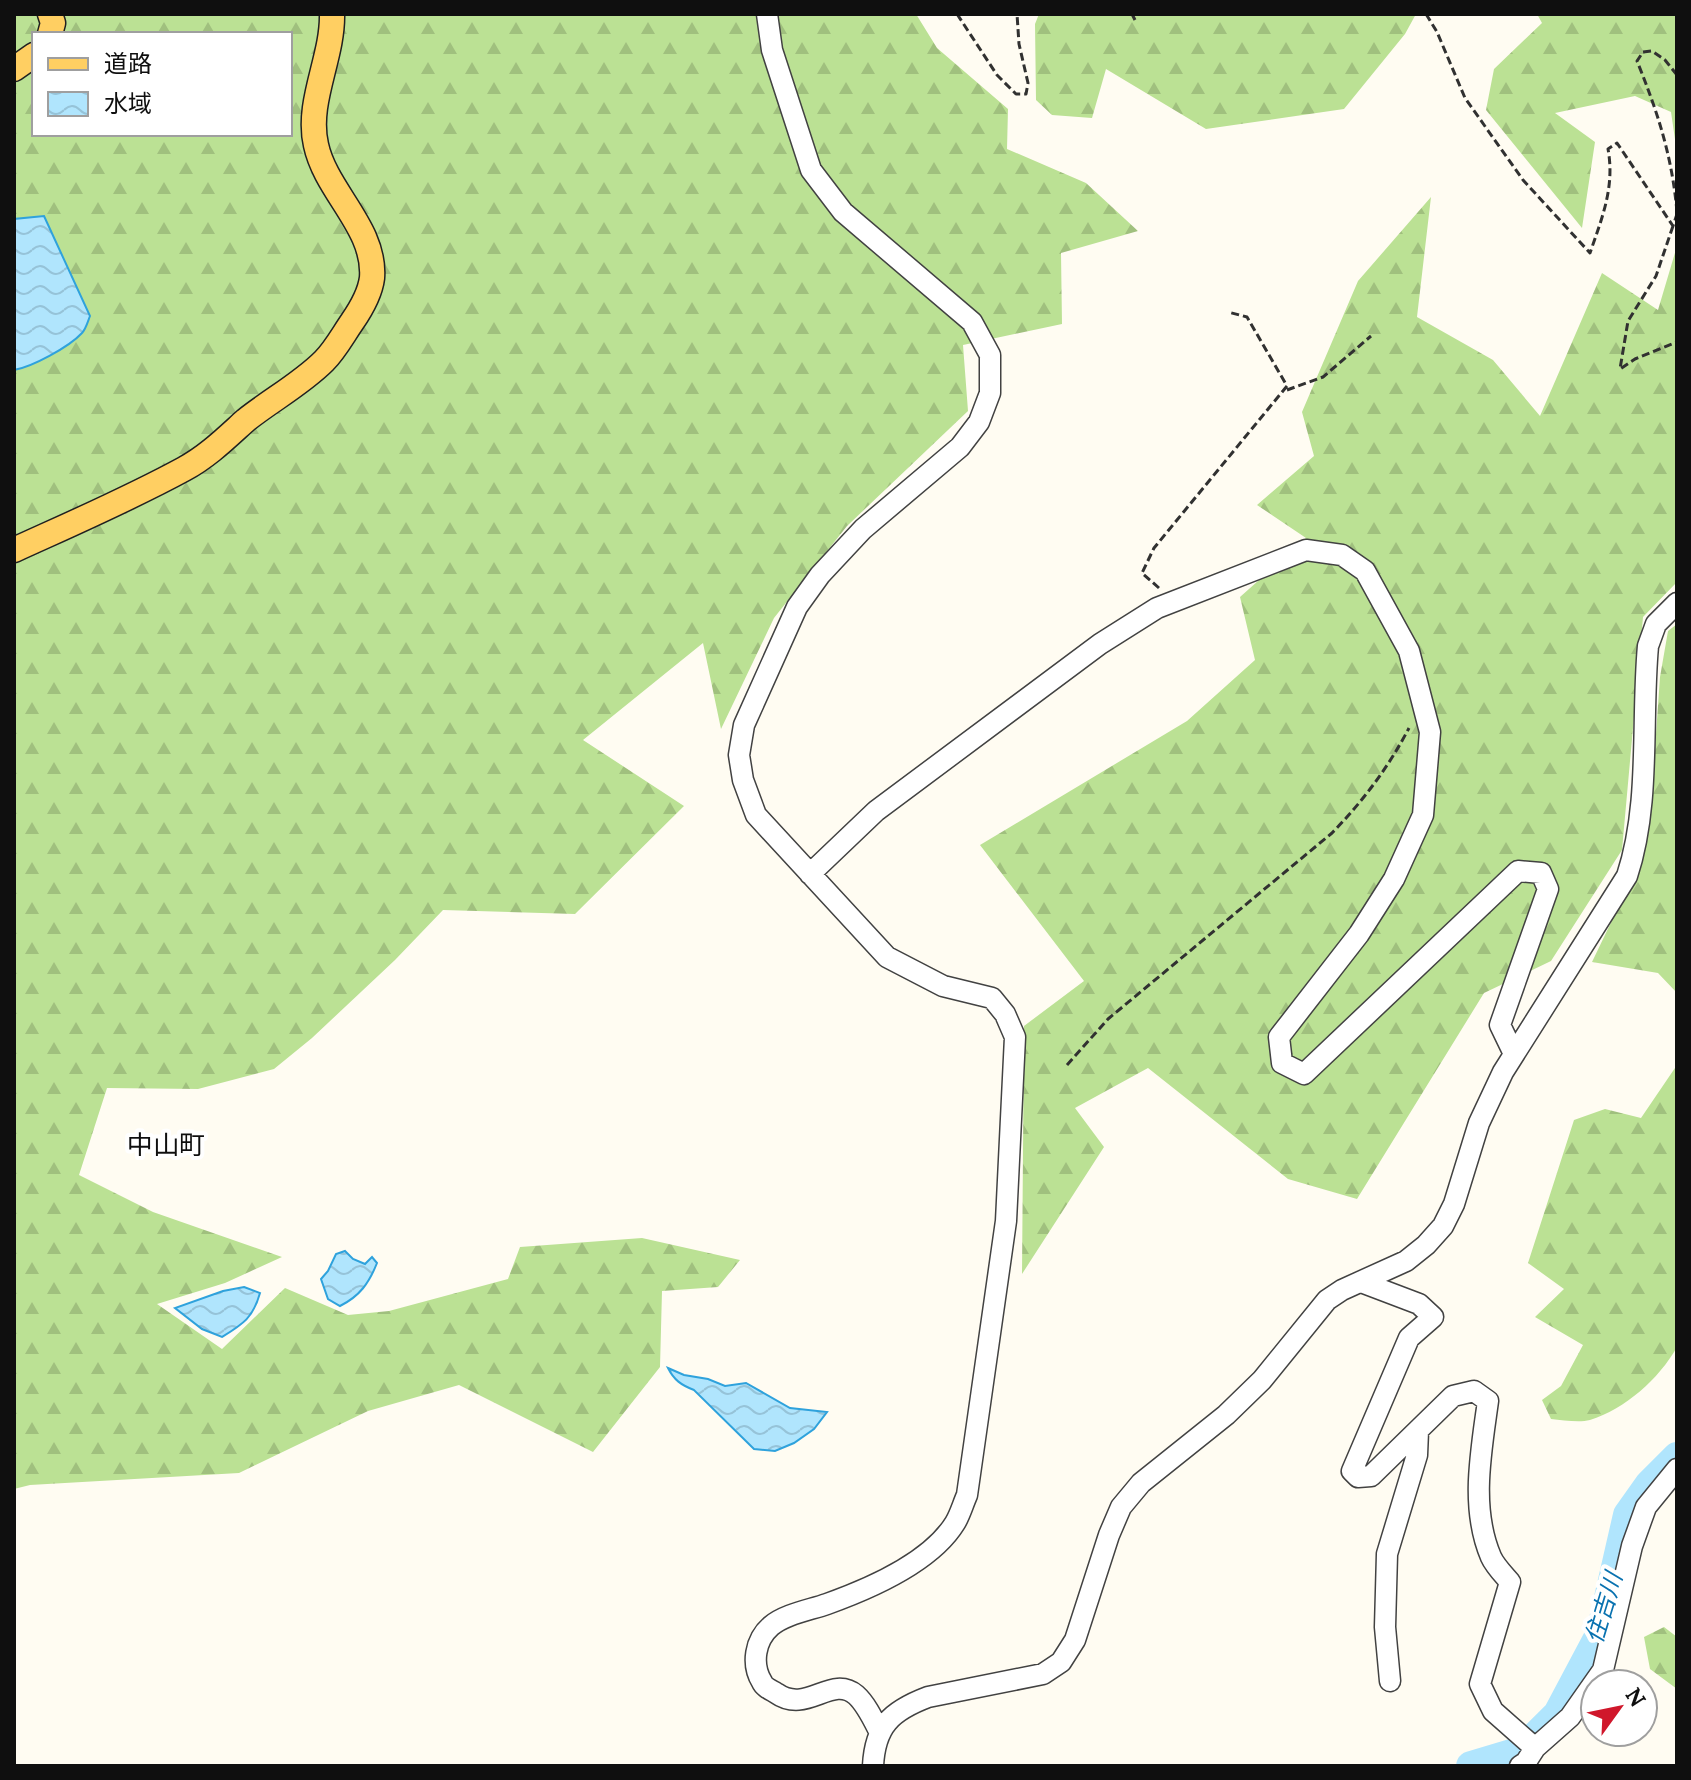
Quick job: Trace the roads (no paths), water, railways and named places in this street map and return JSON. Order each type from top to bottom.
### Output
[{"type":"main road","points":[[14,550],[145,489],[206,456],[245,421],[325,360],[363,305],[372,279],[370,254],[360,230],[331,183],[316,148],[312,120],[326,65],[332,14]]},
{"type":"main road","points":[[14,69],[32,56]]},
{"type":"street","points":[[767,14],[772,50],[811,170],[843,212],[972,322],[990,355],[990,393],[979,422],[960,447],[863,529],[820,575],[797,607],[744,725],[739,755],[743,780],[756,815],[887,957],[943,986],[992,998],[1005,1014],[1015,1037],[1006,1221],[969,1483],[955,1523],[937,1545],[896,1573],[852,1595],[771,1626],[757,1644],[755,1662],[762,1684],[773,1692],[784,1699],[805,1701],[826,1690],[842,1689],[855,1694],[879,1731]]},
{"type":"street","points":[[810,874],[876,811],[1100,644],[1157,608],[1306,550],[1342,555],[1365,571],[1409,651],[1430,732],[1423,815],[1394,879],[1359,934],[1279,1037],[1282,1063],[1304,1074],[1518,871],[1541,873],[1548,889],[1500,1025],[1514,1054]]},
{"type":"street","points":[[873,1766],[879,1731],[890,1718],[919,1700],[1043,1674],[1061,1662],[1075,1640],[1121,1507],[1141,1483],[1226,1415],[1262,1380],[1327,1300],[1406,1261],[1443,1226],[1454,1204],[1479,1123],[1514,1054],[1627,876],[1635,853],[1641,804],[1648,646],[1656,624],[1677,603]]},
{"type":"street","points":[[1361,1282],[1419,1304],[1433,1317],[1409,1338],[1352,1471],[1358,1477],[1371,1476],[1453,1396],[1474,1391],[1488,1401],[1480,1460],[1480,1514],[1491,1559],[1510,1582],[1480,1684],[1493,1711],[1535,1748]]},
{"type":"street","points":[[1390,1681],[1385,1627],[1387,1554],[1417,1455],[1418,1431]]},
{"type":"street","points":[[1520,1766],[1570,1717],[1603,1670],[1632,1546],[1646,1507],[1677,1469]]},
{"type":"water","points":[[44,216],[90,316],[83,331],[68,344],[40,361],[14,370],[14,219]]},
{"type":"water","points":[[345,1251],[365,1264],[372,1257],[377,1263],[363,1288],[340,1306],[328,1299],[321,1279],[336,1254]]},
{"type":"water","points":[[244,1287],[260,1293],[254,1309],[246,1320],[222,1337],[202,1329],[175,1308],[223,1291]]},
{"type":"water","points":[[668,1368],[725,1386],[746,1383],[790,1408],[827,1412],[814,1429],[794,1443],[775,1451],[754,1449],[694,1390],[675,1379]]},
{"type":"waterway","name":"住吉川","points":[[1471,1766],[1521,1751],[1558,1714],[1601,1633],[1628,1515],[1650,1484],[1677,1457]]},
{"type":"district","name":"中山町","points":[[166,1145]]}]
